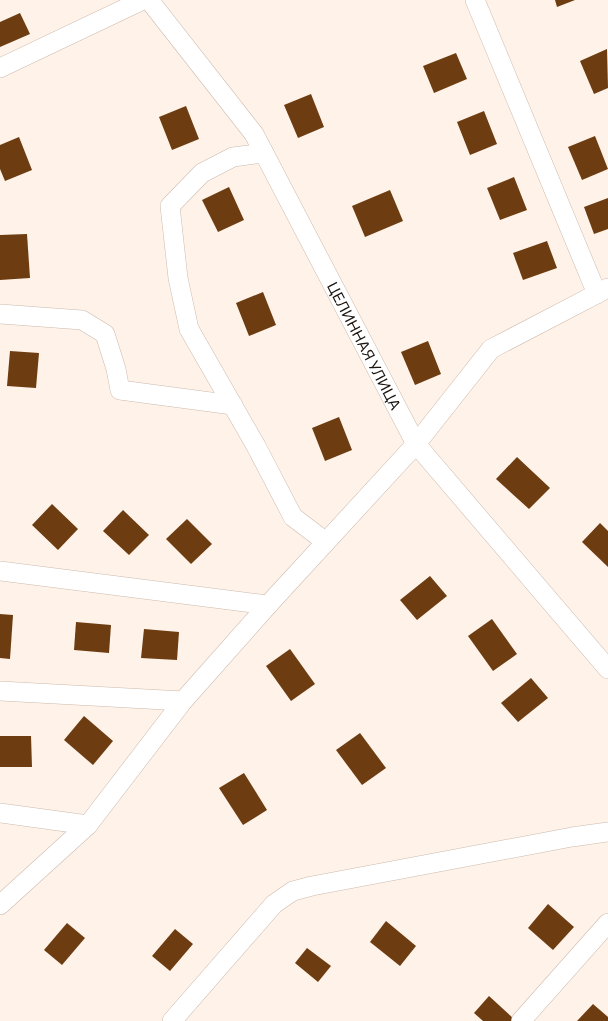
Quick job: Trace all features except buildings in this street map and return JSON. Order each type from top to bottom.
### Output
[{"type":"street","points":[[0,68],[143,0]]},
{"type":"street","name":"ЦЕЛИННАЯ УЛИЦА","points":[[150,0],[254,134],[416,444],[608,669]]},
{"type":"street","points":[[0,905],[88,824],[183,701],[268,605],[416,444],[491,349],[602,291],[475,0]]},
{"type":"street","points":[[264,153],[233,157],[202,173],[170,206],[178,278],[189,329],[256,446],[293,517],[326,542]]},
{"type":"street","points":[[0,314],[82,320],[105,334],[116,368],[120,390],[233,405]]},
{"type":"street","points":[[0,571],[268,605]]},
{"type":"street","points":[[0,692],[183,701]]},
{"type":"street","points":[[0,813],[88,824]]},
{"type":"street","points":[[172,1021],[274,904],[293,891],[608,832]]},
{"type":"street","points":[[521,1021],[608,923]]}]
